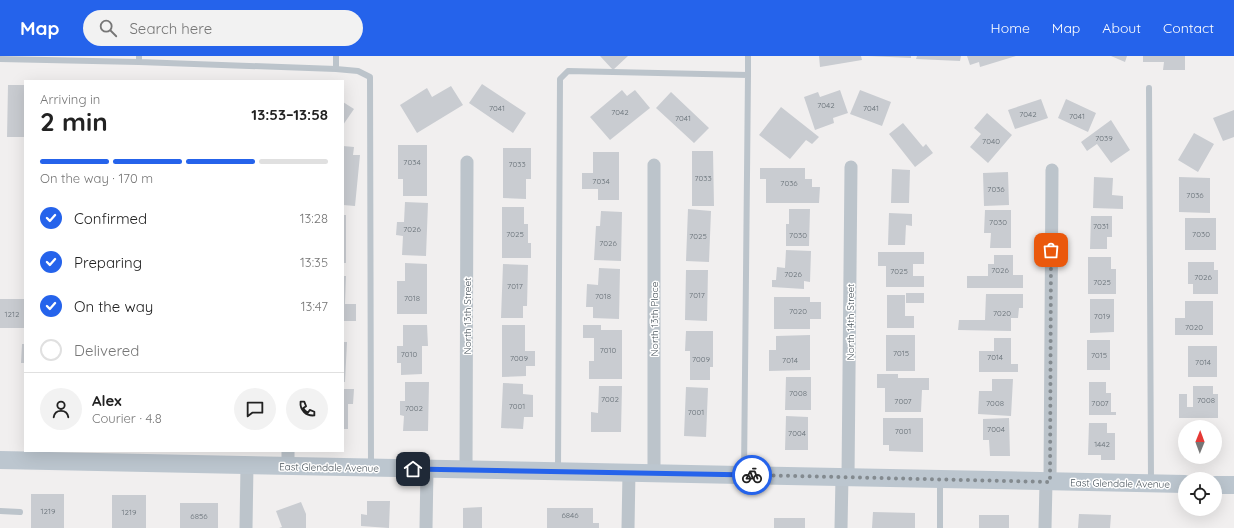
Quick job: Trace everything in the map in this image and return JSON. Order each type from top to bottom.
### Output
[{"type":"main road","name":"East Glendale Avenue","points":[[0,460],[247,465],[288,458],[371,468],[1178,484]]},
{"type":"main road","points":[[1222,485],[1234,485]]},
{"type":"street","name":"North 13th Street","points":[[466,470],[467,162]]},
{"type":"street","name":"North 13th Place","points":[[654,165],[654,473]]},
{"type":"street","name":"North 14th Street","points":[[841,528],[845,478],[851,167]]},
{"type":"street","points":[[1045,528],[1048,482],[1052,170]]},
{"type":"street","points":[[246,528],[247,465]]},
{"type":"street","points":[[426,528],[427,469]]},
{"type":"street","points":[[628,528],[629,472]]},
{"type":"lane","points":[[336,56],[336,69]]},
{"type":"lane","points":[[744,475],[748,56]]},
{"type":"lane","points":[[0,59],[139,59],[336,69],[358,71],[370,77],[371,468]]},
{"type":"lane","points":[[558,471],[560,79],[568,71],[748,75]]},
{"type":"lane","points":[[1150,88],[1151,484]]},
{"type":"lane","points":[[940,480],[940,528]]},
{"type":"lane","points":[[0,511],[20,512]]},
{"type":"building","points":[[600,56],[628,56],[613,70]]},
{"type":"building","points":[[819,56],[861,56],[862,60],[820,67]]},
{"type":"building","points":[[868,56],[911,56],[911,58]]},
{"type":"building","points":[[917,56],[961,56],[960,61],[916,59]]},
{"type":"building","points":[[967,56],[1016,56],[980,67],[979,62],[970,65]]},
{"type":"building","points":[[1111,56],[1127,56],[1125,62]]},
{"type":"building","points":[[1143,56],[1185,56],[1185,70],[1163,70],[1164,62],[1143,62]]},
{"type":"building","points":[[482,84],[526,113],[513,133],[469,103]]},
{"type":"building","points":[[8,85],[24,85],[24,137],[7,137]]},
{"type":"building","points":[[451,86],[463,105],[417,133],[400,105],[427,88],[432,97]]},
{"type":"building","points":[[622,90],[627,96],[635,90],[650,108],[610,140],[590,117]]},
{"type":"building","points":[[840,90],[848,113],[833,118],[834,123],[815,130],[804,97],[818,92],[820,97]]},
{"type":"building","points":[[860,90],[891,102],[882,126],[850,114]]},
{"type":"building","points":[[671,92],[709,128],[694,143],[656,108]]},
{"type":"building","points":[[1041,99],[1048,118],[1015,129],[1008,110]]},
{"type":"building","points":[[1066,99],[1096,113],[1088,132],[1058,118]]},
{"type":"building","points":[[344,103],[354,109],[344,124]]},
{"type":"building","points":[[781,107],[819,137],[812,144],[806,140],[790,159],[759,135]]},
{"type":"building","points":[[1234,110],[1234,137],[1223,141],[1213,118]]},
{"type":"building","points":[[987,113],[1012,135],[988,163],[970,147],[981,134],[974,128]]},
{"type":"building","points":[[1111,120],[1130,150],[1111,163],[1097,144],[1087,151],[1081,142]]},
{"type":"building","points":[[903,123],[923,147],[926,144],[933,153],[915,167],[889,134]]},
{"type":"building","points":[[1194,133],[1214,144],[1198,172],[1178,160]]},
{"type":"building","points":[[398,145],[427,145],[427,196],[403,196],[403,179],[398,179]]},
{"type":"building","points":[[344,146],[354,147],[353,155],[360,155],[355,206],[344,205]]},
{"type":"building","points":[[503,148],[531,148],[531,179],[526,179],[526,199],[503,198]]},
{"type":"building","points":[[692,151],[713,151],[714,206],[692,206]]},
{"type":"building","points":[[593,152],[619,152],[619,200],[598,200],[598,189],[582,189],[582,173],[593,173]]},
{"type":"building","points":[[760,168],[805,168],[805,179],[812,179],[812,187],[820,187],[819,203],[766,203],[766,179],[760,179]]},
{"type":"building","points":[[892,169],[910,170],[909,203],[891,203]]},
{"type":"building","points":[[1008,172],[1009,205],[984,206],[983,173]]},
{"type":"building","points":[[1094,177],[1113,178],[1112,195],[1123,196],[1123,209],[1093,208]]},
{"type":"building","points":[[1179,177],[1210,178],[1210,213],[1179,212]]},
{"type":"building","points":[[405,202],[428,203],[426,256],[402,255],[403,236],[396,235],[397,222],[404,222]]},
{"type":"building","points":[[502,207],[524,207],[524,224],[528,224],[528,243],[531,243],[531,258],[502,258]]},
{"type":"building","points":[[688,209],[711,211],[709,262],[686,261]]},
{"type":"building","points":[[789,209],[810,209],[809,246],[786,246],[786,224],[789,224]]},
{"type":"building","points":[[985,210],[1011,210],[1011,248],[990,248],[991,233],[984,233]]},
{"type":"building","points":[[601,211],[622,212],[621,261],[594,260],[596,226],[600,226]]},
{"type":"building","points":[[889,213],[912,214],[912,226],[906,225],[905,245],[888,245]]},
{"type":"building","points":[[344,215],[346,215],[346,263],[344,263]]},
{"type":"building","points":[[1091,216],[1112,216],[1112,237],[1107,237],[1107,249],[1090,249]]},
{"type":"building","points":[[1185,218],[1216,218],[1216,250],[1185,250]]},
{"type":"building","points":[[786,250],[811,251],[810,282],[804,281],[804,289],[772,287],[772,280],[776,280],[777,267],[785,268]]},
{"type":"building","points":[[878,252],[924,252],[924,264],[913,264],[913,276],[924,276],[924,287],[886,287],[886,266],[878,266]]},
{"type":"building","points":[[994,255],[1013,255],[1013,275],[1023,275],[1023,288],[967,288],[967,276],[988,276],[988,264],[994,264]]},
{"type":"building","points":[[1088,257],[1111,257],[1111,269],[1116,269],[1116,294],[1088,294]]},
{"type":"building","points":[[1188,262],[1214,262],[1214,270],[1218,270],[1218,294],[1193,294],[1193,284],[1188,284]]},
{"type":"building","points":[[405,263],[427,264],[427,314],[397,314],[397,281],[405,281]]},
{"type":"building","points":[[503,264],[528,265],[527,306],[523,306],[523,318],[501,318]]},
{"type":"building","points":[[599,268],[620,269],[619,319],[593,318],[593,307],[586,307],[587,284],[598,285]]},
{"type":"building","points":[[686,270],[708,270],[707,321],[685,320]]},
{"type":"building","points":[[344,276],[346,276],[345,304],[356,304],[356,321],[344,321]]},
{"type":"building","points":[[906,293],[924,293],[924,303],[906,303]]},
{"type":"building","points":[[986,294],[1023,294],[1023,308],[1019,308],[1018,318],[1011,318],[1011,331],[958,330],[959,320],[985,320]]},
{"type":"building","points":[[887,295],[905,295],[905,316],[914,316],[914,328],[887,328]]},
{"type":"building","points":[[774,297],[810,297],[810,302],[821,302],[821,319],[810,319],[810,329],[774,329]]},
{"type":"building","points":[[0,299],[24,299],[24,328],[0,328]]},
{"type":"building","points":[[1090,299],[1114,299],[1114,332],[1090,333]]},
{"type":"building","points":[[1185,301],[1213,301],[1213,335],[1175,335],[1175,318],[1185,318]]},
{"type":"building","points":[[403,325],[427,325],[428,346],[422,346],[422,374],[401,375],[401,363],[397,363],[397,346],[403,346]]},
{"type":"building","points":[[502,325],[525,325],[525,351],[535,351],[535,366],[526,366],[526,376],[502,377]]},
{"type":"building","points":[[583,325],[601,325],[601,330],[622,330],[622,379],[589,379],[589,361],[594,361],[594,338],[583,338]]},
{"type":"building","points":[[686,331],[713,331],[713,367],[710,367],[710,380],[690,380],[690,351],[685,351]]},
{"type":"building","points":[[810,335],[810,370],[769,371],[769,350],[776,350],[776,336]]},
{"type":"building","points":[[886,335],[915,335],[915,371],[886,371]]},
{"type":"building","points":[[994,338],[1011,338],[1011,364],[1018,364],[1018,372],[979,372],[979,351],[994,351]]},
{"type":"building","points":[[1087,340],[1110,340],[1110,370],[1087,370]]},
{"type":"building","points":[[344,342],[347,342],[345,382]]},
{"type":"building","points":[[22,344],[24,344],[24,363],[21,363]]},
{"type":"building","points":[[1188,346],[1217,346],[1217,377],[1188,377]]},
{"type":"building","points":[[877,374],[898,374],[898,378],[929,378],[929,390],[922,390],[921,412],[885,412],[885,388],[877,388]]},
{"type":"building","points":[[786,377],[811,377],[811,410],[785,410]]},
{"type":"building","points":[[992,379],[1013,379],[1011,416],[978,414],[979,391],[992,391]]},
{"type":"building","points":[[405,382],[429,382],[428,431],[403,431],[404,416],[400,415],[400,401],[405,401]]},
{"type":"building","points":[[1089,382],[1106,382],[1106,393],[1111,393],[1111,412],[1116,412],[1116,415],[1089,415]]},
{"type":"building","points":[[503,383],[523,384],[523,394],[533,395],[533,417],[524,417],[523,429],[501,428]]},
{"type":"building","points":[[599,386],[622,386],[621,432],[591,432],[591,412],[598,413]]},
{"type":"building","points":[[1193,386],[1213,386],[1213,394],[1218,394],[1218,418],[1179,418],[1179,394],[1187,394],[1187,407],[1193,407]]},
{"type":"building","points":[[686,387],[708,388],[706,437],[684,436]]},
{"type":"building","points":[[344,389],[354,389],[353,404],[348,404],[348,429],[344,429]]},
{"type":"building","points":[[786,416],[808,417],[808,450],[785,450]]},
{"type":"building","points":[[883,418],[923,418],[923,452],[889,451],[889,445],[883,445]]},
{"type":"building","points":[[1009,418],[1010,456],[990,456],[989,440],[983,440],[983,419]]},
{"type":"building","points":[[1089,423],[1107,423],[1107,433],[1115,433],[1115,460],[1101,460],[1101,455],[1088,455]]},
{"type":"building","points":[[31,494],[64,494],[64,528],[31,528]]},
{"type":"building","points":[[112,495],[146,495],[146,528],[112,528]]},
{"type":"building","points":[[367,501],[390,501],[389,528],[361,526],[361,514],[367,515]]},
{"type":"building","points":[[301,502],[306,514],[306,528],[279,528],[282,527],[276,511]]},
{"type":"building","points":[[180,503],[218,503],[218,528],[180,528]]},
{"type":"building","points":[[482,507],[482,528],[463,528],[463,508]]},
{"type":"building","points":[[547,508],[593,508],[593,523],[599,523],[599,528],[547,528]]},
{"type":"building","points":[[873,512],[915,513],[915,528],[872,528]]},
{"type":"building","points":[[1079,514],[1111,515],[1110,528],[1078,528]]},
{"type":"building","points":[[979,515],[1009,515],[1009,528],[979,528]]},
{"type":"building","points":[[774,518],[805,518],[805,528],[774,528]]},
{"type":"way so far","points":[[752,475],[1050,482],[1051,250]]},
{"type":"route","points":[[413,469],[752,475]]}]
